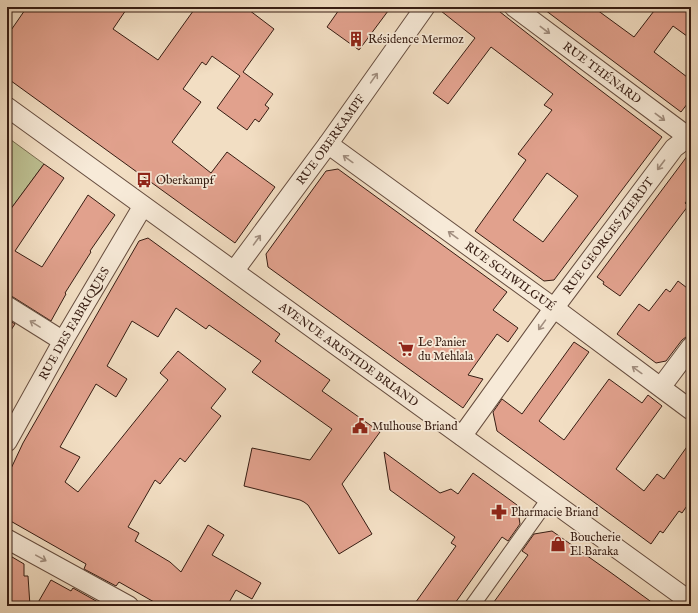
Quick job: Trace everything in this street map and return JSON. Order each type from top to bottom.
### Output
[{"type":"street","name":"RUE OBERKAMPF","points":[[234,272],[328,144],[424,7]]},
{"type":"street","name":"RUE THÉNARD","points":[[514,7],[690,137]]},
{"type":"street","name":"AVENUE ARISTIDE BRIAND","points":[[7,107],[462,436],[548,500],[691,602]]},
{"type":"street","name":"RUE GEORGES ZIERDT","points":[[462,436],[554,308],[674,148],[690,137]]},
{"type":"street","name":"RUE SCHWILGUÉ","points":[[328,144],[554,308],[691,410]]},
{"type":"street","name":"RUE DES FABRIQUES","points":[[7,442],[63,341],[143,206]]},
{"type":"street","points":[[7,306],[63,341]]},
{"type":"street","points":[[661,387],[691,347]]},
{"type":"street","points":[[472,606],[548,500]]},
{"type":"street","points":[[7,539],[129,606]]},
{"type":"green space","points":[[7,137],[44,164],[7,214]]},
{"type":"building","points":[[27,7],[128,7],[113,29],[158,60],[196,7],[245,7],[274,29],[243,72],[273,94],[265,105],[269,108],[259,122],[255,119],[247,130],[217,108],[240,76],[212,56],[206,65],[202,62],[183,89],[201,102],[172,142],[211,173],[227,152],[275,187],[235,243],[7,78],[7,36]]},
{"type":"building","name":"Résidence Mermoz","points":[[341,7],[391,7],[359,50],[327,27]]},
{"type":"building","points":[[436,7],[495,7],[579,74],[662,137],[554,280],[544,281],[475,231],[526,160],[518,154],[552,110],[544,105],[553,94],[491,47],[448,104],[433,93],[475,38]],"holes":[[[547,173],[578,196],[543,242],[513,220]]]},
{"type":"building","points":[[541,7],[593,7],[634,37],[657,7],[691,7],[691,39],[673,26],[654,52],[691,80],[691,99],[681,112]]},
{"type":"building","points":[[691,151],[691,196],[685,203],[688,206],[620,296],[603,284],[604,282],[597,277]]},
{"type":"building","points":[[44,164],[64,178],[15,251],[42,267],[88,195],[115,215],[90,251],[91,252],[65,293],[66,294],[51,321],[13,297],[7,295],[7,214]]},
{"type":"building","points":[[338,169],[507,292],[493,310],[518,328],[508,342],[497,334],[468,375],[483,379],[463,408],[268,267],[266,254],[326,171]]},
{"type":"building","points":[[148,238],[280,334],[275,341],[330,380],[322,391],[380,432],[342,484],[372,534],[339,554],[308,505],[304,502],[244,486],[252,448],[310,460],[332,429],[252,372],[261,361],[209,325],[206,329],[176,308],[158,337],[132,321],[107,366],[127,379],[116,397],[96,384],[60,447],[80,457],[65,482],[78,492],[168,380],[160,373],[178,351],[226,389],[211,408],[221,416],[185,462],[180,458],[160,484],[155,480],[128,527],[139,533],[135,541],[170,562],[181,572],[208,525],[224,535],[212,555],[261,583],[252,599],[236,590],[227,606],[161,606],[119,582],[116,586],[84,569],[86,564],[7,519],[7,477],[23,443],[139,241]]},
{"type":"building","points":[[678,281],[691,291],[691,336],[682,340],[666,361],[656,363],[617,334],[639,304],[649,311],[666,289],[670,292]]},
{"type":"building","points":[[7,319],[15,324],[7,336]]},
{"type":"building","points":[[574,342],[589,352],[539,421],[564,440],[609,379],[642,403],[648,395],[662,406],[616,469],[644,491],[657,474],[664,479],[691,441],[691,500],[682,513],[679,511],[663,533],[660,531],[651,544],[497,431],[493,412],[502,399],[522,414]]},
{"type":"building","points":[[384,452],[440,493],[451,489],[458,494],[473,473],[517,505],[520,524],[508,541],[502,537],[453,606],[413,606],[456,546],[451,543],[455,537],[390,490]]},
{"type":"building","points":[[552,531],[657,606],[491,606],[528,555],[522,551],[534,534]]},
{"type":"building","points":[[7,554],[24,564],[24,576],[28,576],[30,606],[7,606]]},
{"type":"building","points":[[51,580],[71,591],[73,588],[105,606],[36,606]]},
{"type":"place","name":"Résidence Mermoz","points":[[356,39]]},
{"type":"place","name":"Oberkampf","points":[[144,180]]},
{"type":"place","name":"Le Panier du Mehlala","points":[[406,349]]},
{"type":"place","name":"Mulhouse Briand","points":[[360,426]]},
{"type":"place","name":"Pharmacie Briand","points":[[499,512]]},
{"type":"place","name":"Boucherie El Baraka","points":[[558,544]]}]
